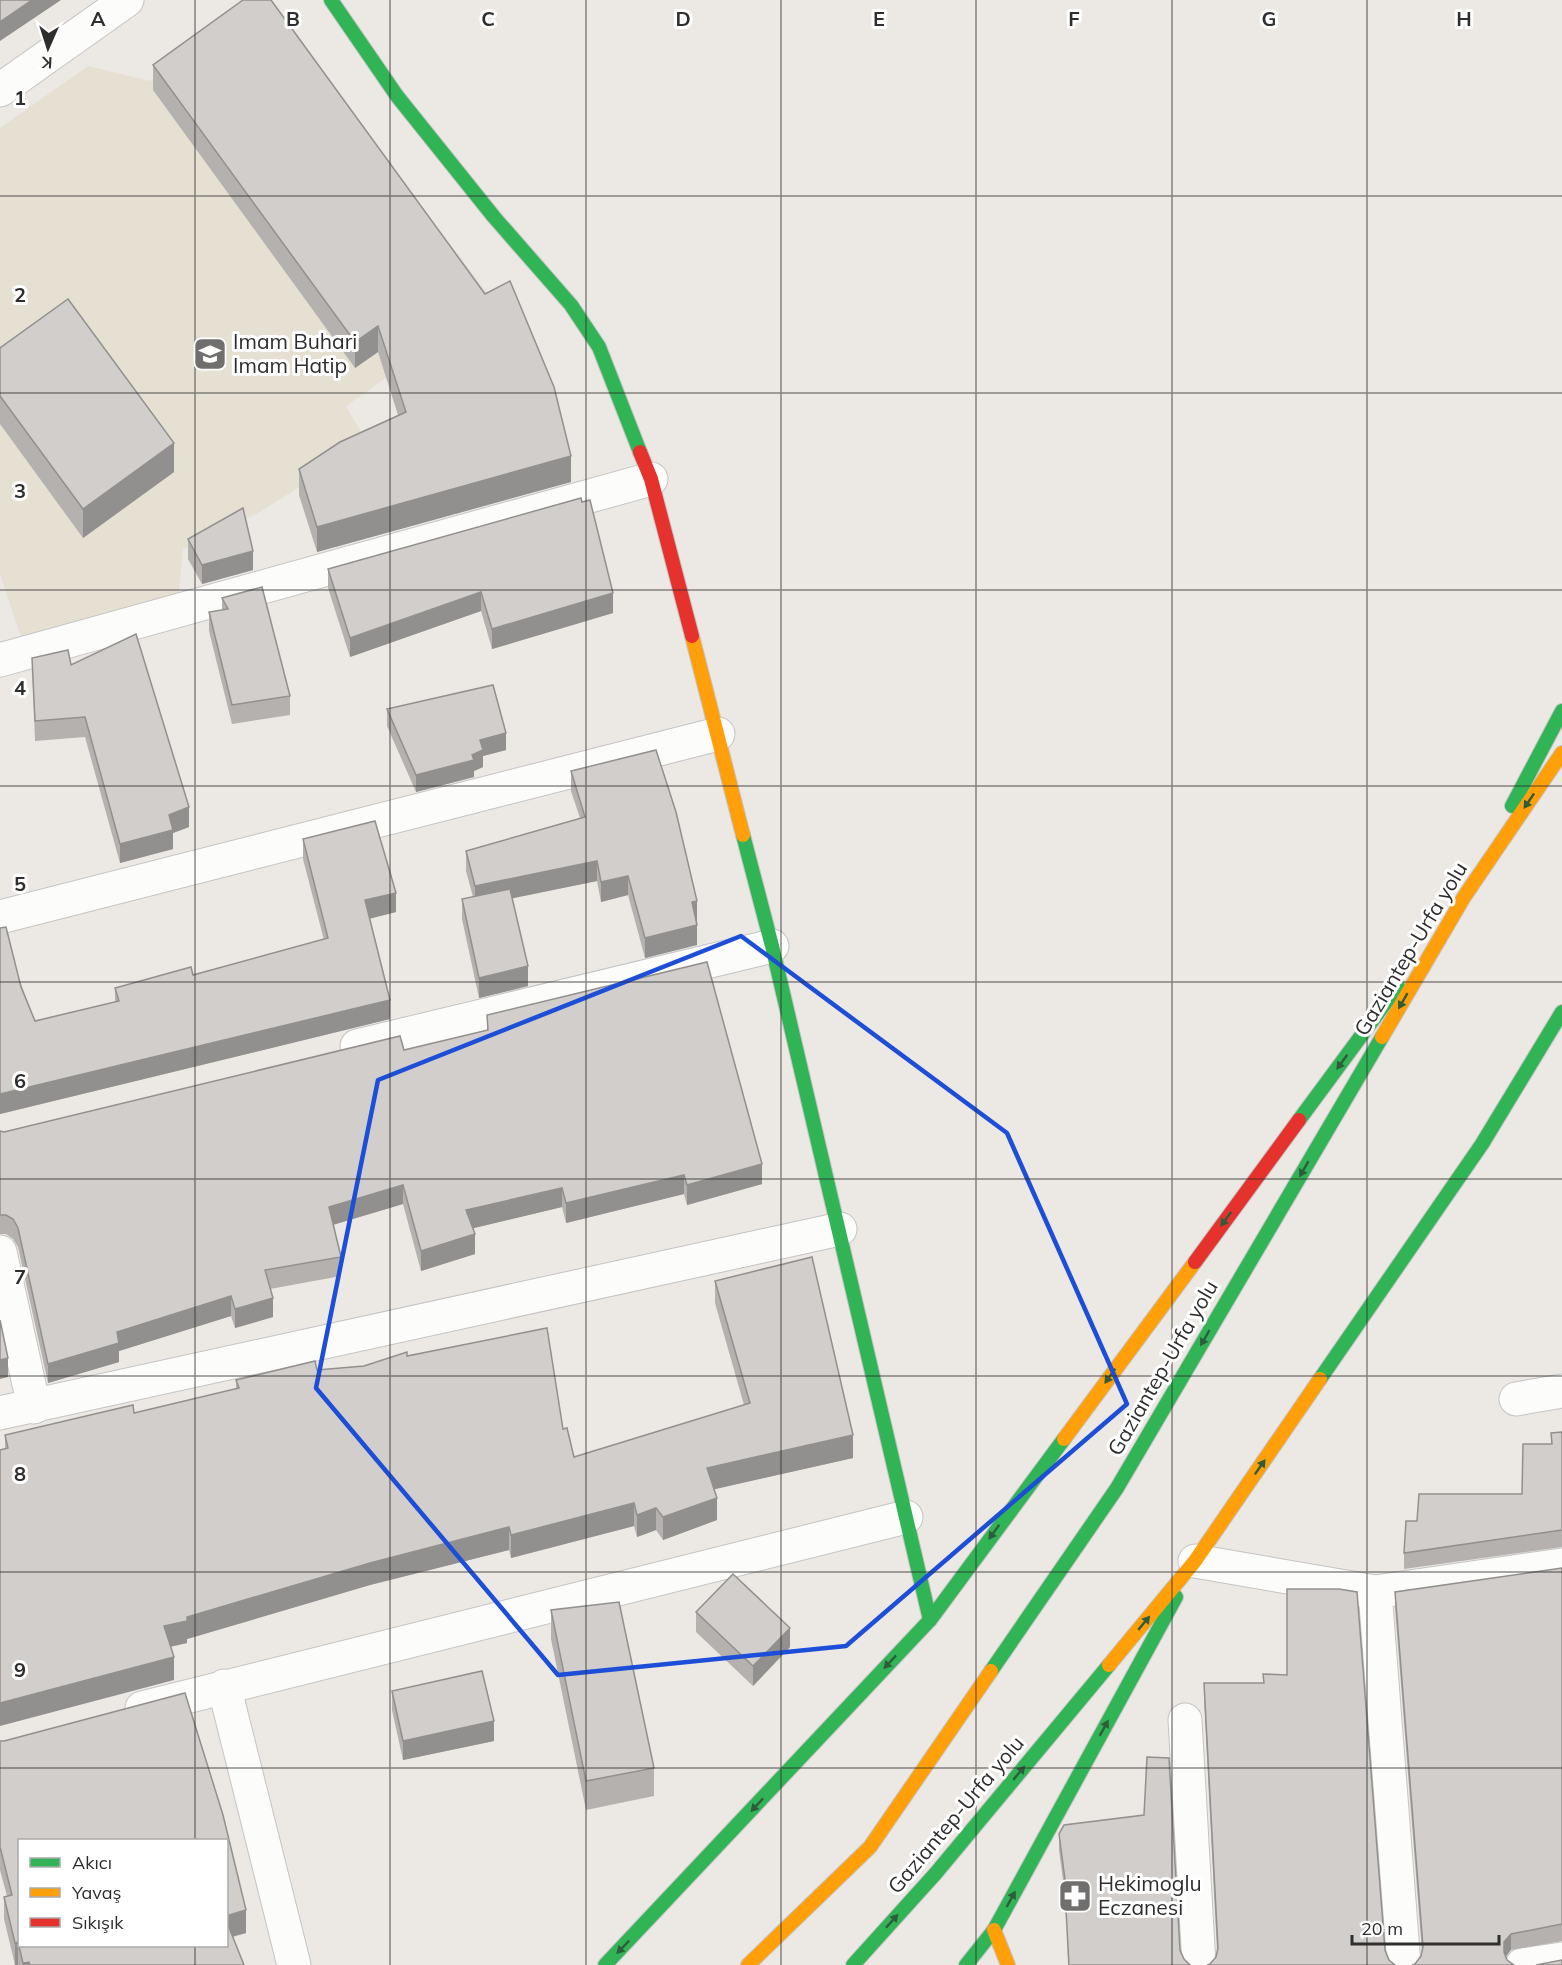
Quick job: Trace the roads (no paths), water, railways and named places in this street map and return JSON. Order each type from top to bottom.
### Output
[{"type":"main road","points":[[331,0],[398,96],[494,217],[572,305],[598,347],[651,479],[772,946],[930,1620]]},
{"type":"main road","points":[[606,1965],[930,1620],[1464,897],[1562,711]]},
{"type":"main road","name":"Gaziantep-Urfa yolu","points":[[748,1965],[870,1847],[1117,1488],[1464,897],[1562,753]]},
{"type":"main road","name":"Gaziantep-Urfa yolu","points":[[854,1965],[936,1873],[1195,1561],[1482,1144],[1562,1012]]},
{"type":"main road","points":[[1482,1144],[1562,1039]]},
{"type":"main road","points":[[966,1965],[994,1930],[1195,1561]]},
{"type":"main road","points":[[994,1930],[1008,1965]]},
{"type":"street","points":[[0,90],[127,0]]},
{"type":"street","points":[[0,660],[651,479]]},
{"type":"street","points":[[0,917],[718,735]]},
{"type":"street","points":[[323,1055],[772,946]]},
{"type":"street","points":[[0,1413],[840,1229]]},
{"type":"street","points":[[0,1252],[34,1407]]},
{"type":"street","points":[[1516,1399],[1562,1391]]},
{"type":"street","points":[[112,1716],[224,1686],[906,1517]]},
{"type":"street","points":[[1195,1561],[1376,1592],[1562,1565]]},
{"type":"street","points":[[1376,1592],[1404,1965]]},
{"type":"street","points":[[224,1686],[294,1965]]},
{"type":"street","points":[[1185,1720],[1199,1965]]},
{"type":"street","points":[[1522,1965],[1562,1959]]},
{"type":"place","name":"Imam Buhari Imam Hatip","points":[[210,354]]},
{"type":"place","name":"Hekimoglu Eczanesi","points":[[1075,1896]]}]
